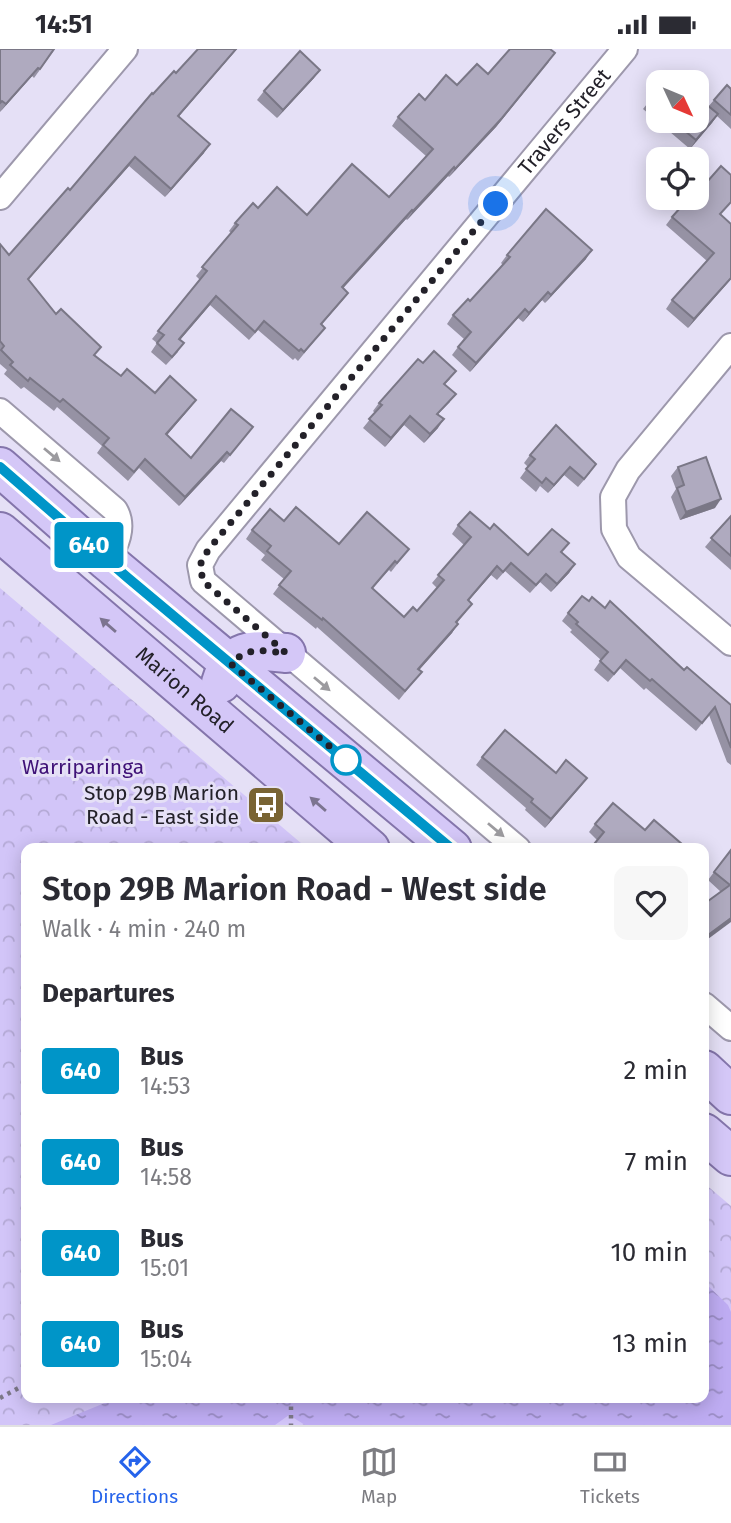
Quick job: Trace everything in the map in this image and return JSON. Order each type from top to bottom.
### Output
[{"type":"main road","points":[[0,467],[107,561],[445,843]]},
{"type":"main road","name":"Marion Road","points":[[0,532],[363,843]]},
{"type":"main road","points":[[52,577],[90,572],[107,561]]},
{"type":"main road","points":[[261,756],[246,720],[224,697],[220,689],[222,679],[231,664],[243,653],[252,650],[286,653]]},
{"type":"main road","points":[[709,1075],[731,1095]]},
{"type":"main road","points":[[709,1126],[719,1127],[731,1123]]},
{"type":"main road","points":[[709,1137],[731,1156]]},
{"type":"street","points":[[0,197],[125,49]]},
{"type":"street","name":"Travers Street","points":[[286,653],[203,581],[200,565],[208,550],[614,53]]},
{"type":"street","points":[[731,346],[628,470],[613,497],[614,529],[629,557],[731,643]]},
{"type":"street","points":[[0,411],[115,510],[120,529],[107,561]]},
{"type":"street","points":[[286,653],[511,843]]},
{"type":"street","points":[[709,1008],[728,1021]]},
{"type":"path","points":[[0,1398],[21,1387]]},
{"type":"path","points":[[291,1403],[291,1425]]},
{"type":"green space","name":"Warriparinga","points":[[0,588],[301,843],[21,843],[21,1403],[709,1403],[709,1187],[731,1206],[731,1425],[0,1425]]},
{"type":"water","points":[[709,1287],[728,1305],[731,1312],[731,1425],[305,1425],[289,1415],[275,1425],[51,1425],[105,1403],[709,1403]]},
{"type":"building","points":[[0,49],[54,49],[40,69],[38,68],[6,104],[2,101],[0,103]]},
{"type":"building","points":[[198,49],[236,49],[178,116],[210,144],[171,189],[135,157],[28,279],[56,314],[61,309],[101,347],[94,355],[121,376],[127,369],[155,393],[170,376],[196,400],[166,434],[191,458],[231,409],[253,427],[230,455],[227,452],[185,497],[145,459],[134,472],[103,445],[109,438],[63,399],[60,402],[30,378],[28,381],[10,365],[13,362],[1,350],[4,346],[0,341],[0,244],[9,255],[68,188],[70,190],[152,93],[174,71],[176,73]]},
{"type":"building","points":[[510,49],[550,49],[555,53],[502,118],[412,210],[342,287],[348,293],[321,324],[325,328],[304,352],[301,349],[299,351],[264,321],[255,332],[216,296],[179,339],[184,343],[172,357],[157,343],[164,335],[158,331],[207,271],[202,267],[253,203],[258,208],[277,187],[307,215],[352,164],[389,197],[433,149],[398,117],[419,94],[425,100],[446,75],[457,85],[477,64],[488,74]]},
{"type":"building","points":[[300,51],[320,70],[283,110],[264,91]]},
{"type":"building","points":[[727,85],[731,89],[731,115],[714,100]]},
{"type":"building","points":[[709,107],[718,114],[709,125]]},
{"type":"building","points":[[688,133],[702,133],[696,140]]},
{"type":"building","points":[[721,166],[731,175],[731,202],[720,214],[731,224],[731,278],[694,319],[672,300],[714,253],[672,217],[678,210],[709,210],[709,180]]},
{"type":"building","points":[[546,209],[592,250],[551,295],[548,292],[529,313],[525,309],[476,363],[458,347],[471,332],[453,315],[468,299],[470,301],[510,257],[507,255]]},
{"type":"building","points":[[434,351],[456,371],[444,384],[456,394],[437,414],[444,419],[430,434],[410,416],[391,438],[369,419],[382,405],[379,403],[418,359],[423,363]]},
{"type":"building","points":[[556,425],[596,464],[584,479],[570,467],[554,485],[546,478],[542,483],[526,469],[535,459],[530,455]]},
{"type":"building","points":[[706,457],[721,499],[686,512],[677,488],[684,485],[678,467]]},
{"type":"building","points":[[296,507],[339,544],[367,512],[409,549],[372,588],[404,617],[413,607],[417,611],[444,580],[438,575],[471,537],[458,525],[470,512],[490,529],[494,524],[528,555],[552,529],[569,543],[561,552],[575,564],[557,584],[546,574],[536,585],[511,563],[503,572],[497,566],[468,600],[472,604],[418,669],[422,672],[405,691],[323,618],[322,620],[279,585],[291,571],[267,551],[271,546],[252,530],[270,509],[284,521]]},
{"type":"building","points":[[731,516],[731,556],[711,538]]},
{"type":"building","points":[[582,596],[589,601],[592,597],[605,608],[610,601],[684,670],[687,667],[731,705],[731,748],[715,707],[702,723],[626,660],[614,674],[600,661],[608,652],[576,624],[578,622],[568,613]]},
{"type":"building","points":[[505,730],[556,773],[566,760],[587,778],[551,819],[531,802],[533,799],[482,757]]},
{"type":"building","points":[[613,803],[645,830],[654,820],[681,843],[595,843],[604,832],[595,824]]},
{"type":"building","points":[[731,850],[731,918],[709,934],[709,900],[730,885],[714,872]]},
{"type":"bus line","name":"640","points":[[0,467],[128,578],[445,843]]},
{"type":"place","name":"Stop 29B Marion Road - East side","points":[[266,805]]},
{"type":"route","points":[[346,760],[352,765],[231,664],[243,653],[252,650],[286,653],[203,581],[200,565],[208,550],[496,204]]}]
